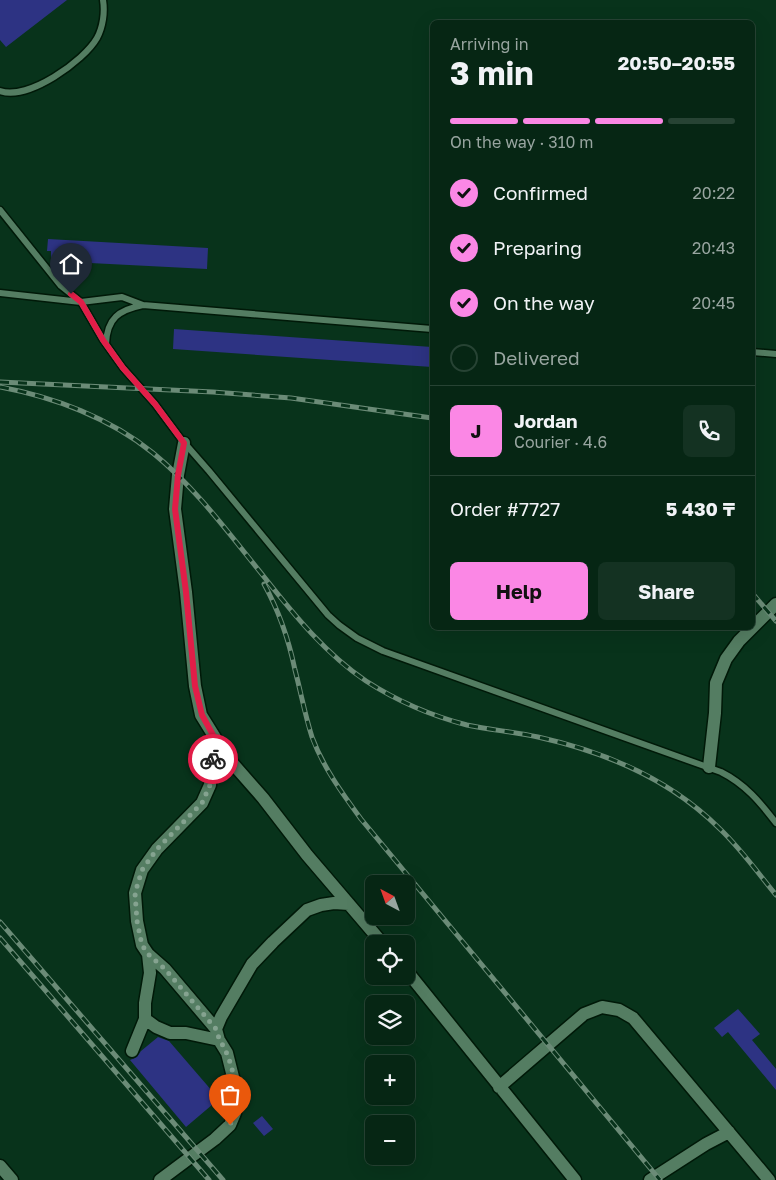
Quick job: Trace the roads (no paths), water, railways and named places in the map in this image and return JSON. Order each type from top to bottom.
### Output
[{"type":"street","points":[[184,443],[178,475],[175,509],[186,592],[195,686],[202,715],[227,757],[375,935]]},
{"type":"street","points":[[755,625],[776,604]]},
{"type":"street","points":[[709,767],[716,683],[726,659],[750,630]]},
{"type":"street","points":[[160,1180],[215,1139],[230,1125],[235,1113],[236,1100],[233,1077],[227,1053],[217,1034],[165,969],[148,954],[142,945],[137,921],[135,893],[142,870],[157,849],[202,803],[210,785],[213,735]]},
{"type":"street","points":[[217,1034],[252,964],[295,920],[307,910],[321,905],[334,903],[349,904]]},
{"type":"street","points":[[132,1051],[145,1019],[145,1003],[150,973],[148,954]]},
{"type":"street","points":[[415,981],[575,1180]]},
{"type":"street","points":[[499,1087],[584,1014],[602,1007],[619,1010],[633,1018],[769,1180]]},
{"type":"street","points":[[145,1019],[156,1027],[170,1033],[217,1034]]},
{"type":"street","points":[[650,1180],[706,1144],[729,1132]]},
{"type":"street","points":[[0,1166],[12,1180]]},
{"type":"lane","points":[[0,91],[26,90],[53,78],[79,61],[98,37],[105,11],[103,0]]},
{"type":"lane","points":[[0,210],[61,286],[81,302],[123,368],[155,404],[184,443],[328,615],[339,625],[357,638],[382,651],[709,767],[736,780],[763,805],[776,822]]},
{"type":"lane","points":[[0,292],[81,302],[122,297],[143,305],[430,329]]},
{"type":"lane","points":[[106,344],[107,332],[119,314],[126,309],[143,305]]},
{"type":"lane","points":[[755,352],[776,354]]},
{"type":"railway","points":[[0,382],[213,392],[291,398],[430,418]]},
{"type":"railway","points":[[0,387],[61,403],[100,419],[119,429],[153,453],[199,497],[324,647],[366,681],[402,701],[441,717],[467,725],[529,735],[563,743],[636,770],[658,782],[701,811],[735,845],[776,895]]},
{"type":"railway","points":[[264,584],[287,637],[312,737],[327,769],[340,790],[361,819],[660,1180]]},
{"type":"railway","points":[[755,596],[776,621]]},
{"type":"railway","points":[[0,922],[223,1180]]},
{"type":"railway","points":[[0,938],[209,1180]]}]
